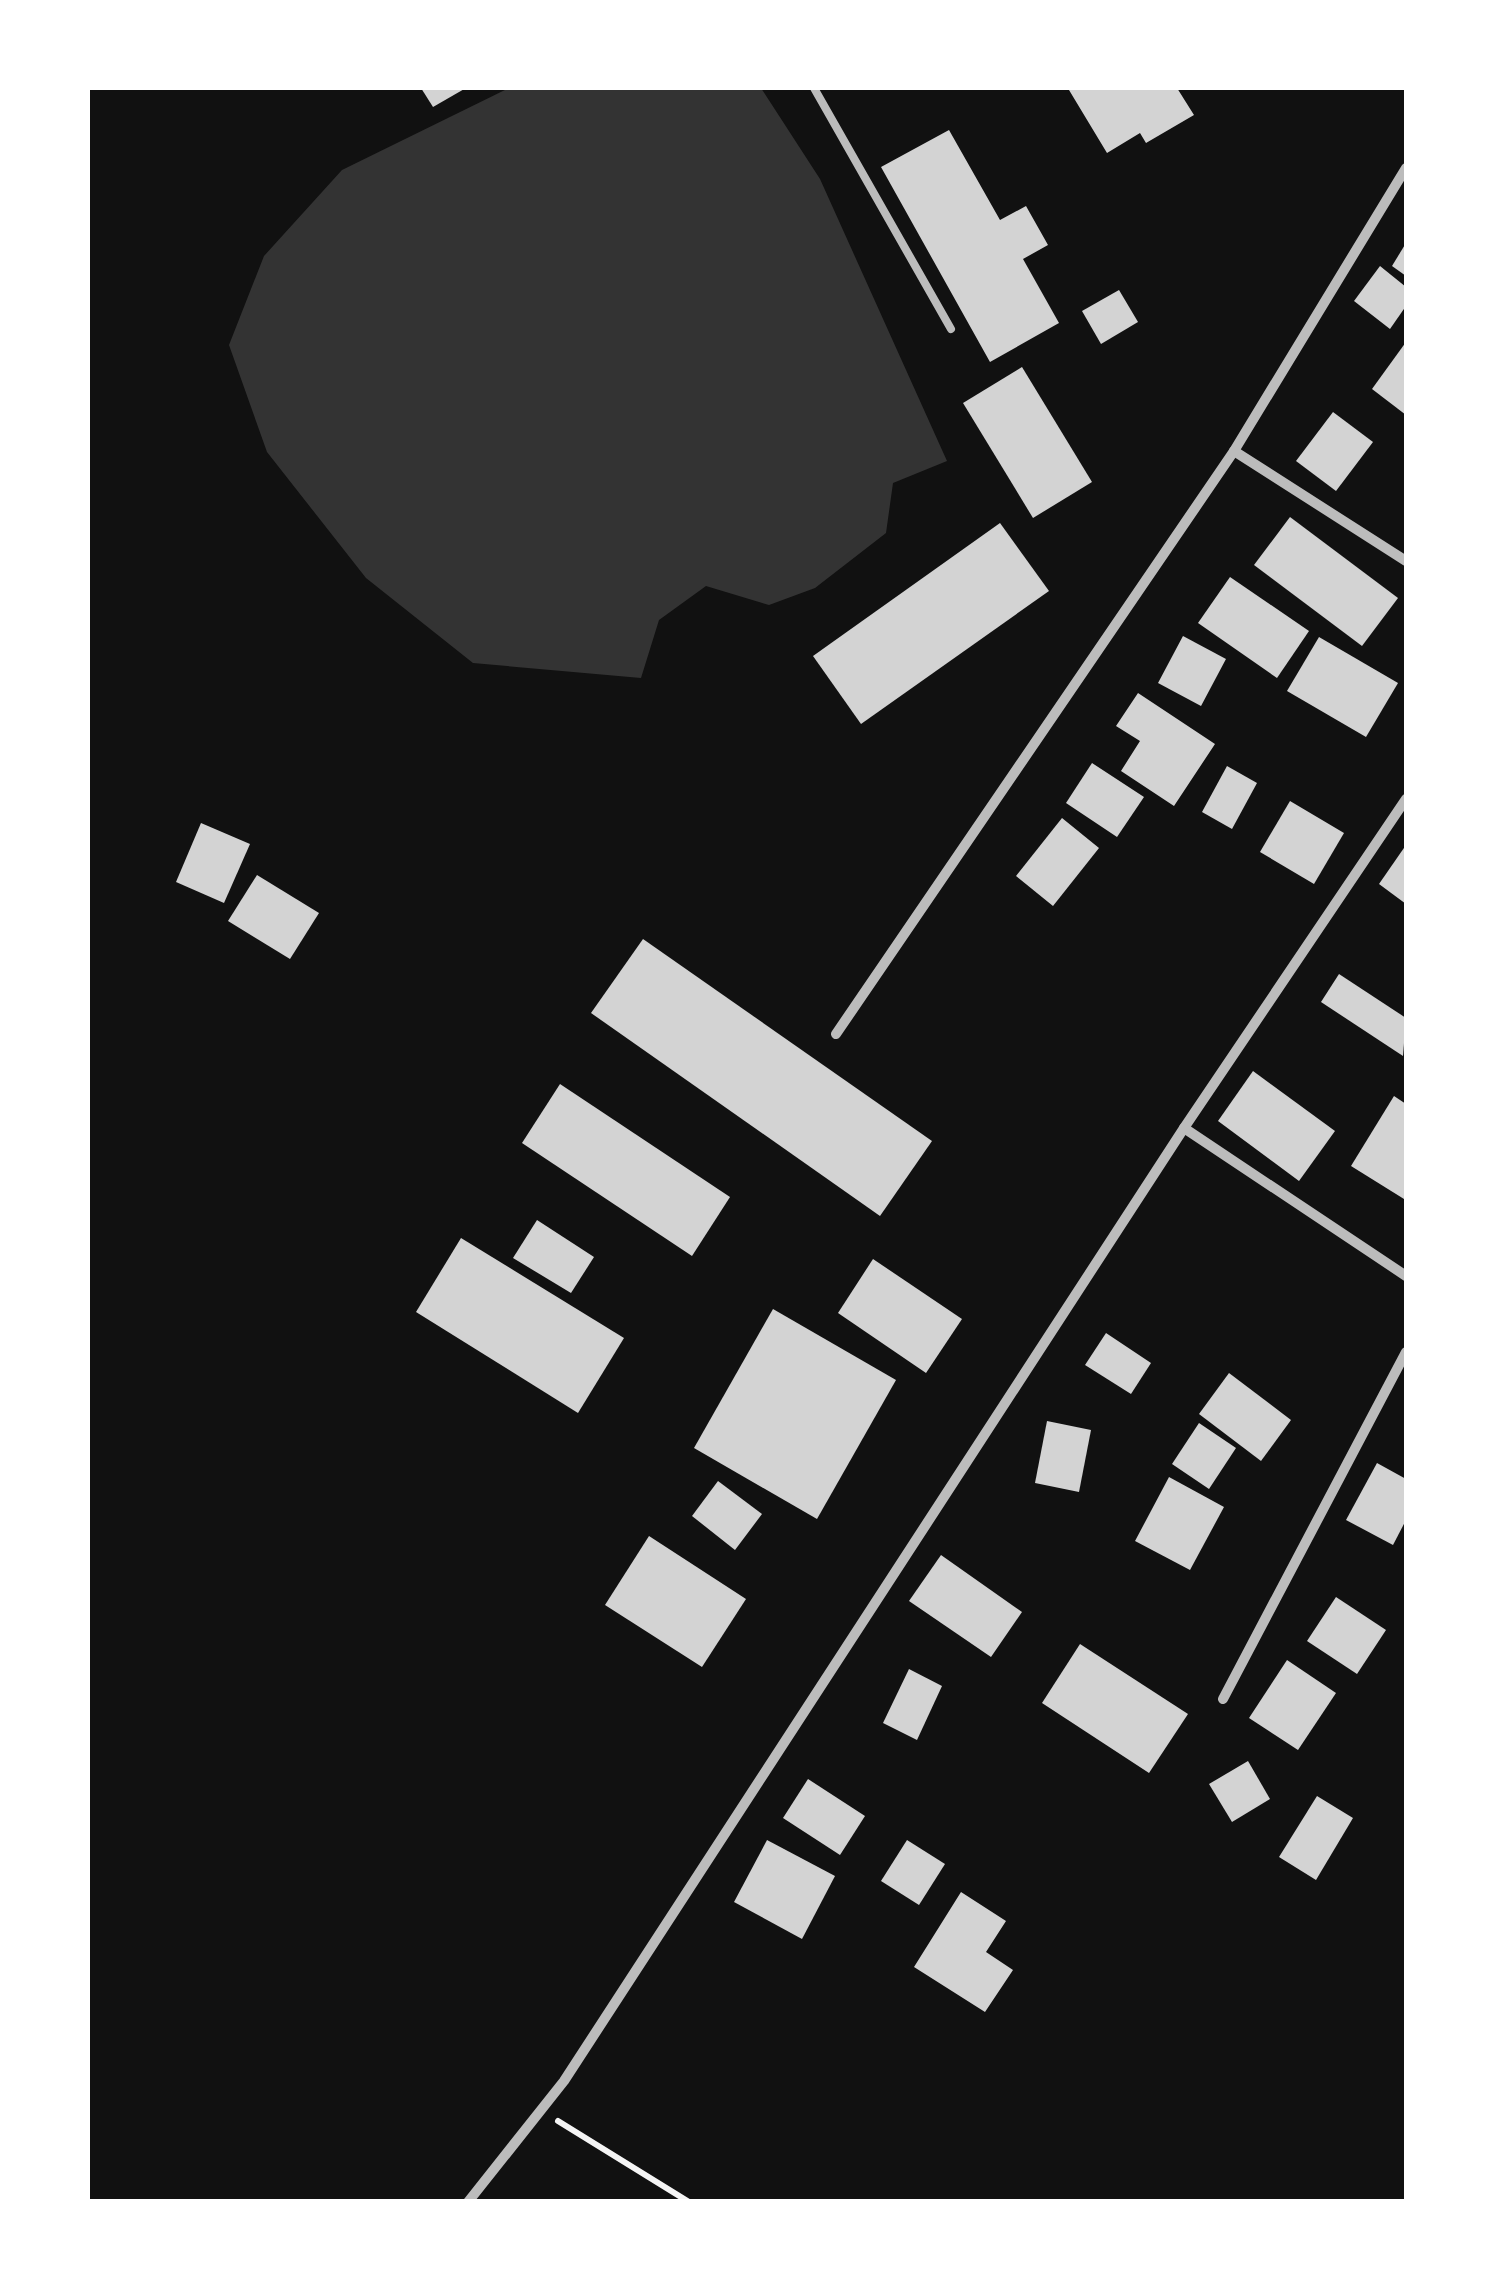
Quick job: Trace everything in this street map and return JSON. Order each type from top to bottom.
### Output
[{"type":"street","points":[[836,1034],[1234,451],[1406,168]]},
{"type":"street","points":[[1234,451],[1406,561]]},
{"type":"street","points":[[468,2202],[574,2064],[1184,1128],[1406,800]]},
{"type":"street","points":[[1184,1128],[1406,1276]]},
{"type":"street","points":[[1223,1698],[1406,1352]]},
{"type":"lane","points":[[814,88],[952,329]]},
{"type":"path","points":[[540,2110],[689,2202]]},
{"type":"shaded area","points":[[509,88],[761,88],[820,179],[947,461],[893,483],[886,533],[815,588],[769,605],[706,586],[659,620],[641,678],[473,663],[366,578],[267,452],[229,345],[264,256],[342,170]]},
{"type":"building","points":[[421,88],[466,88],[433,107]]},
{"type":"building","points":[[1177,88],[1194,115],[1146,143],[1140,133],[1107,153],[1069,90]]},
{"type":"building","points":[[949,130],[1000,220],[1026,206],[1048,245],[1023,259],[1059,323],[990,362],[881,167]]},
{"type":"building","points":[[1406,243],[1406,276],[1392,266]]},
{"type":"building","points":[[1380,266],[1406,287],[1406,306],[1390,329],[1354,301]]},
{"type":"building","points":[[1119,290],[1138,322],[1101,344],[1082,311]]},
{"type":"building","points":[[1406,342],[1406,415],[1372,389]]},
{"type":"building","points":[[1022,367],[1092,482],[1033,518],[963,403]]},
{"type":"building","points":[[1333,412],[1373,442],[1336,491],[1296,461]]},
{"type":"building","points":[[1290,517],[1398,598],[1362,646],[1254,565]]},
{"type":"building","points":[[1000,523],[1049,591],[861,724],[813,656]]},
{"type":"building","points":[[1230,577],[1309,631],[1277,678],[1198,623]]},
{"type":"building","points":[[1183,636],[1226,659],[1201,706],[1158,683]]},
{"type":"building","points":[[1319,637],[1398,683],[1366,737],[1287,691]]},
{"type":"building","points":[[1138,693],[1215,744],[1174,806],[1121,771],[1140,741],[1116,726]]},
{"type":"building","points":[[1092,763],[1144,797],[1117,837],[1066,803]]},
{"type":"building","points":[[1227,766],[1257,783],[1232,829],[1202,812]]},
{"type":"building","points":[[1290,801],[1344,833],[1314,884],[1260,852]]},
{"type":"building","points":[[1062,818],[1099,848],[1053,906],[1016,876]]},
{"type":"building","points":[[201,823],[250,844],[224,903],[176,882]]},
{"type":"building","points":[[1406,845],[1406,904],[1379,884]]},
{"type":"building","points":[[257,875],[319,913],[290,959],[228,921]]},
{"type":"building","points":[[643,939],[932,1141],[880,1216],[591,1013]]},
{"type":"building","points":[[1339,974],[1406,1018],[1403,1056],[1321,1002]]},
{"type":"building","points":[[1253,1071],[1335,1131],[1299,1181],[1218,1121]]},
{"type":"building","points":[[560,1084],[730,1197],[692,1256],[522,1143]]},
{"type":"building","points":[[1394,1096],[1406,1104],[1404,1199],[1351,1166]]},
{"type":"building","points":[[537,1220],[594,1257],[571,1293],[513,1258]]},
{"type":"building","points":[[461,1238],[624,1338],[578,1413],[416,1312]]},
{"type":"building","points":[[873,1259],[962,1319],[926,1373],[838,1313]]},
{"type":"building","points":[[773,1309],[896,1380],[817,1519],[694,1448]]},
{"type":"building","points":[[1106,1333],[1151,1363],[1131,1394],[1085,1365]]},
{"type":"building","points":[[1229,1373],[1291,1420],[1261,1461],[1199,1414]]},
{"type":"building","points":[[1047,1421],[1091,1430],[1079,1492],[1035,1483]]},
{"type":"building","points":[[1199,1423],[1236,1448],[1209,1489],[1172,1464]]},
{"type":"building","points":[[1377,1463],[1406,1479],[1406,1520],[1393,1545],[1346,1520]]},
{"type":"building","points":[[1169,1477],[1224,1507],[1190,1570],[1135,1541]]},
{"type":"building","points":[[718,1481],[762,1514],[735,1550],[692,1516]]},
{"type":"building","points":[[649,1536],[746,1599],[702,1667],[605,1605]]},
{"type":"building","points":[[941,1555],[1022,1612],[991,1657],[909,1601]]},
{"type":"building","points":[[1336,1597],[1386,1630],[1357,1674],[1307,1641]]},
{"type":"building","points":[[1080,1644],[1188,1714],[1149,1773],[1042,1703]]},
{"type":"building","points":[[1287,1660],[1336,1693],[1298,1750],[1249,1718]]},
{"type":"building","points":[[909,1669],[942,1686],[917,1740],[883,1723]]},
{"type":"building","points":[[1248,1761],[1270,1799],[1232,1822],[1209,1784]]},
{"type":"building","points":[[808,1779],[865,1816],[840,1855],[783,1818]]},
{"type":"building","points":[[1317,1796],[1353,1818],[1316,1880],[1279,1857]]},
{"type":"building","points":[[767,1840],[835,1876],[802,1939],[734,1902]]},
{"type":"building","points":[[907,1840],[945,1864],[919,1905],[881,1881]]},
{"type":"building","points":[[961,1892],[1006,1921],[986,1952],[1013,1970],[985,2012],[914,1967]]}]
